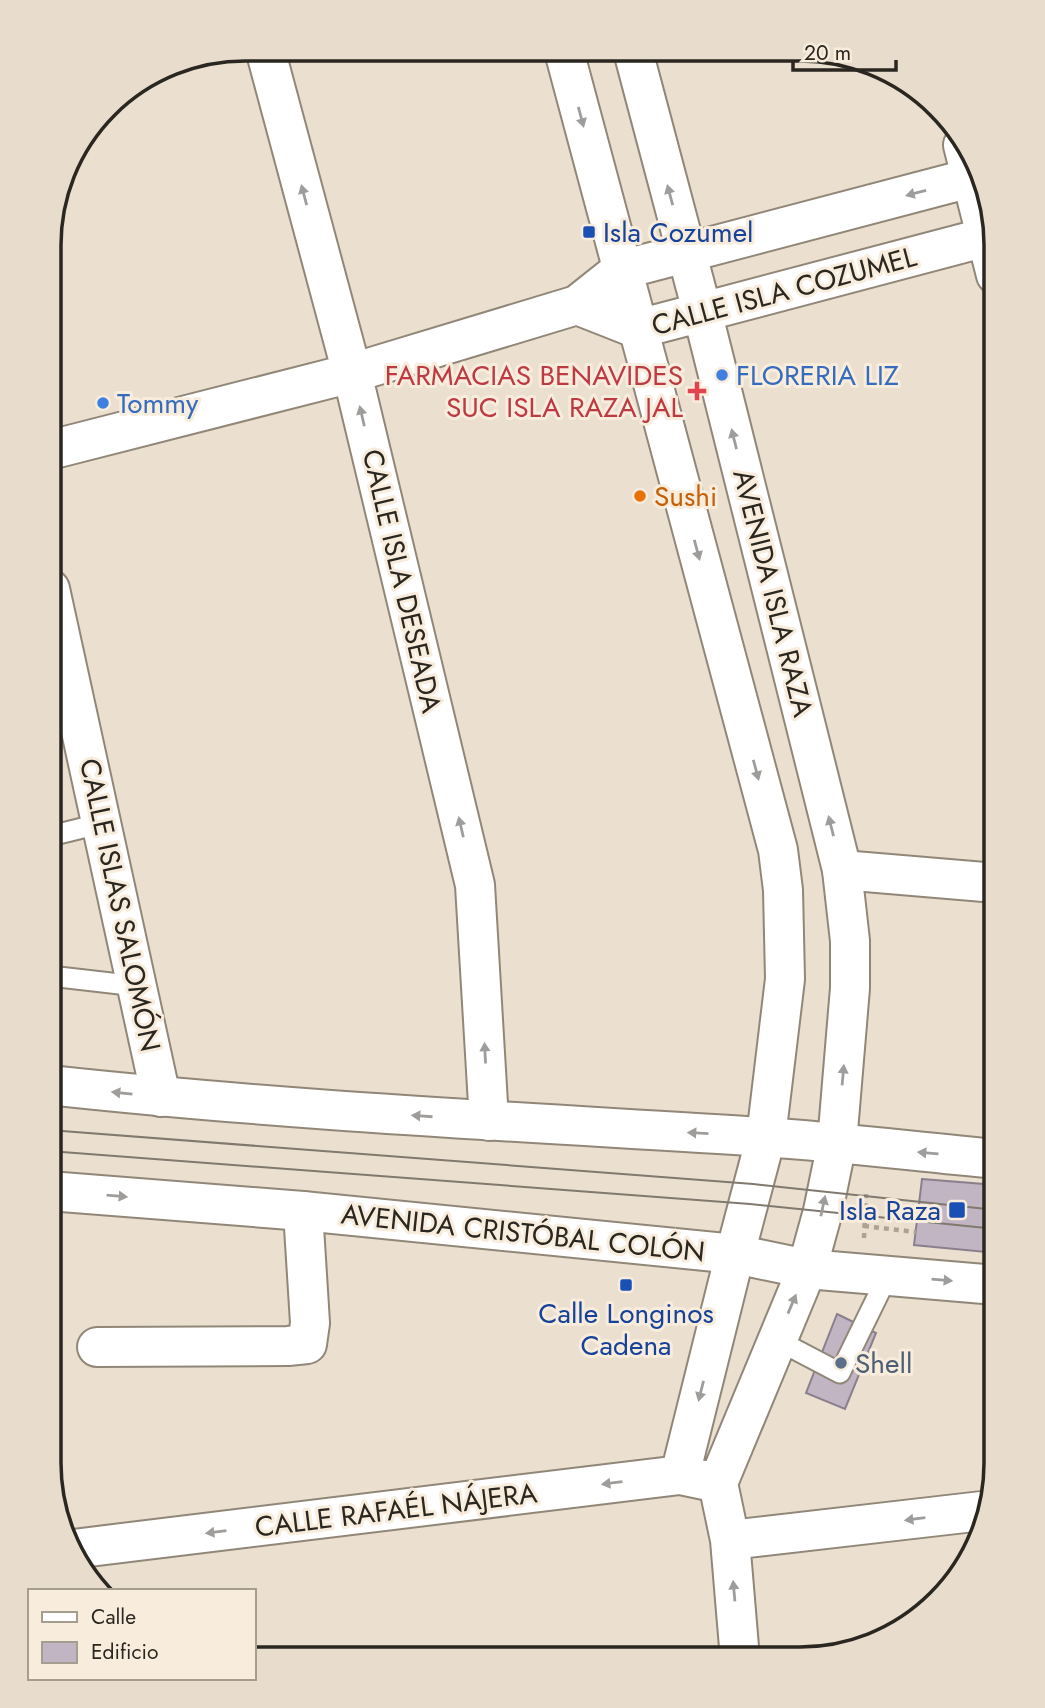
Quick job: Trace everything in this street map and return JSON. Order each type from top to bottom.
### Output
[{"type":"street","name":"CALLE ISLA DESEADA","points":[[268,61],[352,373],[474,885],[489,1121]]},
{"type":"street","points":[[567,61],[778,850],[783,890],[785,979],[766,1137],[680,1475]]},
{"type":"street","name":"AVENIDA ISLA RAZA","points":[[635,61],[702,311],[842,870],[850,941],[850,988],[837,1143],[823,1211],[807,1269]]},
{"type":"street","points":[[61,447],[352,373],[577,305],[621,270],[686,255],[966,168]]},
{"type":"street","name":"CALLE ISLA COZUMEL","points":[[577,305],[638,329],[983,238]]},
{"type":"street","name":"CALLE ISLAS SALOMÓN","points":[[61,638],[161,1097]]},
{"type":"street","points":[[842,870],[983,882]]},
{"type":"street","points":[[61,1085],[161,1097],[489,1121],[766,1137],[983,1158]]},
{"type":"street","name":"AVENIDA CRISTÓBAL COLÓN","points":[[61,1192],[303,1211],[735,1254],[807,1269],[983,1284]]},
{"type":"street","points":[[97,1347],[307,1344],[310,1323],[303,1211]]},
{"type":"street","points":[[739,1647],[730,1540],[718,1483],[807,1269]]},
{"type":"street","name":"CALLE RAFAÉL NÁJERA","points":[[83,1548],[680,1475],[718,1483]]},
{"type":"street","points":[[730,1540],[977,1512]]},
{"type":"lane","points":[[61,833],[103,823]]},
{"type":"lane","points":[[61,977],[137,986]]},
{"type":"lane","points":[[777,1340],[841,1373],[875,1275]]},
{"type":"path","points":[[867,1189],[864,1226],[875,1275]]},
{"type":"path","points":[[864,1226],[916,1232]]},
{"type":"building","name":"Isla Raza","points":[[922,1179],[983,1184],[983,1252],[914,1245]]},
{"type":"building","name":"Shell","points":[[837,1314],[876,1333],[845,1409],[806,1393]]},
{"type":"tram line","points":[[61,1131],[753,1184],[983,1209]]},
{"type":"tram line","points":[[61,1152],[750,1204],[983,1228]]},
{"type":"place","name":"Isla Cozumel","points":[[589,232]]},
{"type":"place","name":"FLORERIA LIZ","points":[[722,375]]},
{"type":"place","name":"FARMACIAS BENAVIDES SUC ISLA RAZA JAL","points":[[697,391]]},
{"type":"place","name":"Tommy","points":[[103,403]]},
{"type":"place","name":"Sushi","points":[[640,496]]},
{"type":"place","name":"Isla Raza","points":[[957,1210]]},
{"type":"place","name":"Calle Longinos Cadena","points":[[626,1285]]},
{"type":"place","name":"Shell","points":[[841,1363]]}]
